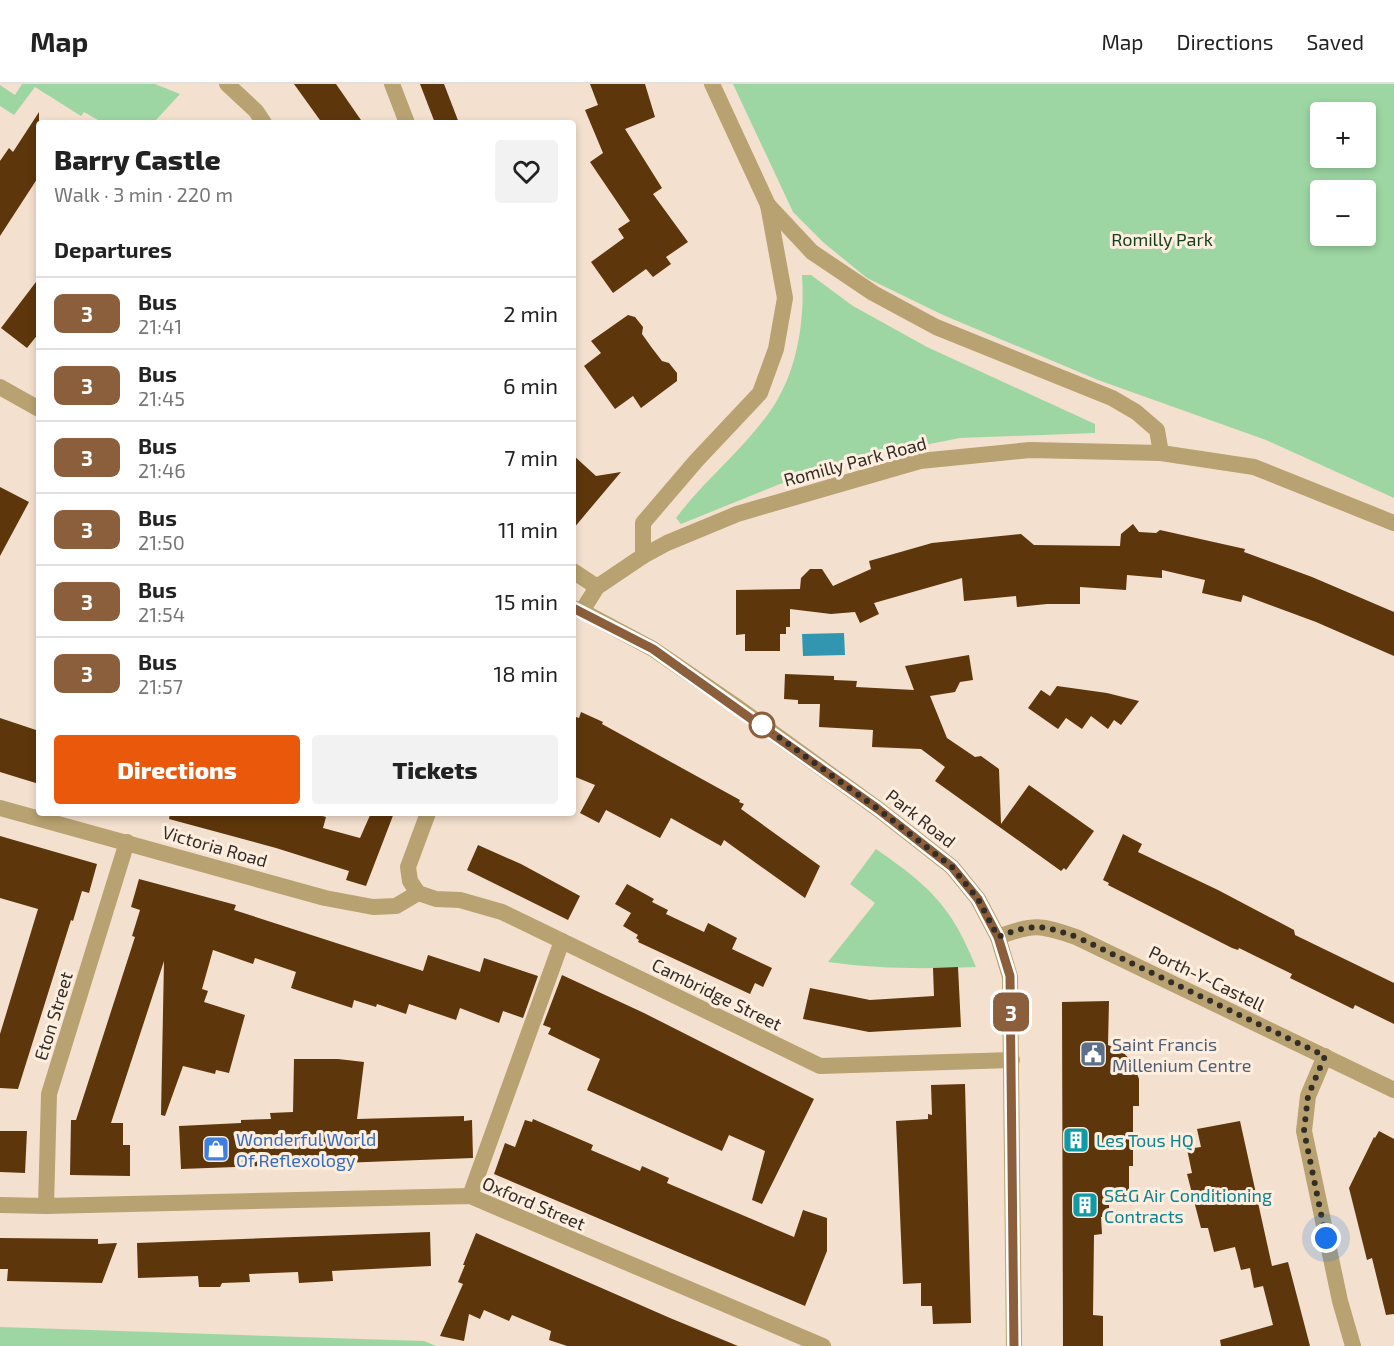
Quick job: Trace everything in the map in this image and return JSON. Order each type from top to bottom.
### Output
[{"type":"street","points":[[227,84],[256,111],[262,120]]},
{"type":"street","points":[[392,84],[406,120]]},
{"type":"street","points":[[643,556],[643,523],[696,461],[760,393],[776,349],[785,298],[768,205],[712,84]]},
{"type":"street","points":[[768,205],[812,252],[873,293],[936,327],[1112,398],[1137,412],[1157,430],[1161,453]]},
{"type":"street","points":[[0,387],[36,407]]},
{"type":"street","name":"Romilly Park Road","points":[[578,610],[597,587],[643,556],[668,543],[737,514],[920,461],[1030,450],[1161,453],[1254,467],[1394,524]]},
{"type":"street","points":[[576,573],[597,587]]},
{"type":"street","name":"Park Road","points":[[578,610],[653,649],[878,809],[952,867],[978,899],[998,937],[1010,976],[1014,1339]]},
{"type":"street","name":"Victoria Road","points":[[0,808],[325,898],[373,907],[396,906],[418,893]]},
{"type":"street","points":[[418,893],[410,881],[408,867],[427,816]]},
{"type":"street","name":"Eton Street","points":[[46,1206],[49,1094],[127,842]]},
{"type":"street","name":"Cambridge Street","points":[[418,893],[436,899],[460,900],[502,912],[820,1066],[1012,1060]]},
{"type":"street","name":"Porth-Y-Castell","points":[[998,937],[1020,928],[1043,926],[1077,937],[1394,1090]]},
{"type":"street","points":[[470,1196],[562,941]]},
{"type":"street","points":[[1325,1056],[1308,1096],[1304,1131],[1340,1301],[1353,1346]]},
{"type":"street","name":"Oxford Street","points":[[0,1205],[46,1206],[470,1196],[823,1346]]},
{"type":"street","points":[[999,1346],[1014,1339]]},
{"type":"green space","points":[[22,84],[155,84],[180,94],[156,120],[98,120],[84,112],[81,116],[35,87],[14,115],[0,106],[0,85],[15,95]]},
{"type":"green space","name":"Romilly Park","points":[[733,84],[1394,84],[1394,498],[1266,440],[1098,380],[943,315],[867,278],[824,243],[793,212]]},
{"type":"green space","points":[[802,275],[811,275],[853,306],[927,347],[1095,424],[1095,433],[960,438],[869,456],[780,484],[681,524],[676,518],[752,434],[783,390],[794,358],[801,325]]},
{"type":"green space","points":[[876,849],[910,874],[936,899],[957,928],[976,967],[902,968],[828,962],[875,903],[850,884]]},
{"type":"green space","points":[[0,1327],[424,1341],[436,1346],[0,1346]]},
{"type":"water","points":[[844,633],[845,655],[803,656],[802,634]]},
{"type":"building","points":[[294,84],[336,84],[361,120],[320,120]]},
{"type":"building","points":[[420,84],[444,84],[458,120],[434,120]]},
{"type":"building","points":[[590,84],[645,84],[655,117],[625,129],[662,188],[653,194],[688,242],[666,257],[671,264],[653,277],[646,269],[613,293],[591,262],[624,238],[618,229],[630,221],[590,162],[603,153],[585,110],[598,105]]},
{"type":"building","points":[[39,112],[39,120],[36,120],[36,181],[0,236],[0,161],[9,148],[13,152]]},
{"type":"building","points":[[36,282],[36,337],[27,348],[1,328]]},
{"type":"building","points":[[628,315],[635,317],[643,327],[642,334],[662,361],[669,363],[677,373],[677,381],[641,408],[633,396],[615,409],[584,366],[601,353],[591,341]]},
{"type":"building","points":[[576,458],[596,476],[621,472],[576,525]]},
{"type":"building","points":[[0,487],[29,502],[0,556]]},
{"type":"building","points":[[1133,524],[1139,532],[1156,533],[1160,530],[1245,549],[1244,552],[1312,577],[1394,612],[1394,656],[1316,622],[1243,595],[1241,602],[1202,593],[1205,580],[1162,570],[1162,578],[1127,575],[1126,590],[1080,587],[1080,604],[1017,607],[1016,596],[964,601],[962,578],[874,603],[879,614],[860,623],[855,612],[831,614],[790,609],[790,627],[786,627],[786,634],[780,634],[780,651],[745,651],[745,634],[736,635],[736,590],[800,589],[801,578],[810,569],[822,569],[833,586],[871,569],[869,561],[932,543],[1021,534],[1034,545],[1120,546],[1121,534]]},
{"type":"building","points":[[969,655],[973,680],[960,682],[955,692],[930,696],[947,738],[975,757],[981,756],[999,769],[1001,824],[1029,785],[1094,831],[1066,870],[1064,868],[1061,871],[935,781],[945,767],[921,749],[872,747],[873,730],[819,727],[820,704],[798,704],[798,700],[784,699],[785,674],[834,676],[834,680],[857,681],[856,687],[914,690],[905,666]]},
{"type":"building","points":[[1057,686],[1107,693],[1139,701],[1121,725],[1114,720],[1108,729],[1091,716],[1082,729],[1066,718],[1058,729],[1028,708],[1041,690],[1050,696]]},
{"type":"building","points":[[581,712],[603,722],[602,724],[740,800],[739,802],[744,804],[741,809],[820,866],[805,898],[724,840],[721,846],[671,818],[660,838],[606,810],[599,823],[580,813],[595,785],[576,777],[576,717],[579,718]]},
{"type":"building","points":[[0,718],[36,730],[36,783],[0,772]]},
{"type":"building","points":[[170,816],[322,816],[326,817],[323,828],[360,838],[370,816],[393,816],[366,886],[346,880],[349,871],[276,848],[169,819]]},
{"type":"building","points":[[1123,834],[1142,844],[1138,852],[1218,890],[1294,930],[1295,935],[1394,983],[1394,1024],[1355,1005],[1353,1009],[1290,978],[1292,974],[1239,948],[1238,950],[1232,948],[1108,885],[1109,883],[1103,880]]},
{"type":"building","points":[[0,836],[97,864],[89,893],[82,891],[73,921],[71,920],[18,1089],[0,1088],[0,1034],[38,909],[0,898]]},
{"type":"building","points":[[478,845],[521,864],[580,896],[568,920],[467,870]]},
{"type":"building","points":[[139,879],[236,905],[234,910],[423,971],[428,955],[480,972],[484,958],[538,976],[523,1018],[503,1011],[499,1023],[460,1008],[456,1020],[409,1004],[406,1014],[377,1004],[376,1007],[354,1000],[352,1008],[291,988],[296,972],[255,958],[253,964],[213,950],[202,989],[208,991],[204,1002],[245,1015],[229,1073],[216,1070],[215,1074],[183,1066],[165,1116],[161,1115],[164,961],[111,1123],[123,1123],[123,1145],[130,1145],[130,1176],[70,1175],[71,1120],[76,1120],[135,937],[132,936],[140,910],[131,907]]},
{"type":"building","points":[[627,884],[654,899],[652,902],[668,910],[666,914],[704,932],[708,923],[737,938],[732,949],[772,968],[763,987],[755,983],[750,994],[638,942],[636,938],[638,935],[623,926],[631,913],[615,904]]},
{"type":"building","points":[[958,967],[961,1027],[869,1032],[803,1019],[810,988],[870,1000],[934,996],[933,968]]},
{"type":"building","points":[[562,975],[644,1013],[814,1099],[762,1204],[752,1200],[765,1151],[729,1135],[722,1151],[587,1090],[600,1059],[548,1034],[551,1028],[543,1025]]},
{"type":"building","points":[[1109,1001],[1108,1045],[1122,1051],[1133,1063],[1139,1079],[1139,1106],[1133,1106],[1133,1166],[1129,1166],[1129,1193],[1109,1193],[1109,1217],[1101,1217],[1102,1234],[1094,1235],[1093,1315],[1103,1316],[1103,1346],[1063,1346],[1062,1002]]},
{"type":"building","points":[[294,1059],[338,1059],[364,1062],[357,1119],[464,1116],[464,1121],[472,1120],[473,1158],[181,1169],[179,1126],[241,1123],[241,1120],[271,1119],[270,1113],[293,1112]]},
{"type":"building","points":[[965,1084],[971,1323],[933,1324],[932,1306],[921,1306],[921,1283],[903,1284],[896,1121],[928,1119],[928,1114],[932,1115],[931,1085]]},
{"type":"building","points":[[533,1119],[593,1145],[591,1150],[640,1171],[642,1166],[669,1178],[667,1183],[794,1237],[803,1210],[827,1218],[827,1251],[805,1306],[494,1174],[505,1143],[515,1147],[525,1120],[532,1122]]},
{"type":"building","points":[[1240,1121],[1272,1266],[1288,1262],[1310,1346],[1221,1346],[1220,1340],[1273,1325],[1263,1286],[1254,1288],[1250,1268],[1241,1270],[1235,1247],[1214,1252],[1208,1228],[1201,1228],[1187,1174],[1192,1173],[1187,1149],[1201,1147],[1197,1129]]},
{"type":"building","points":[[0,1131],[27,1131],[25,1173],[0,1172]]},
{"type":"building","points":[[1379,1131],[1394,1139],[1394,1314],[1386,1315],[1372,1258],[1367,1260],[1349,1188]]},
{"type":"building","points":[[430,1232],[431,1266],[332,1271],[333,1281],[299,1283],[298,1272],[249,1274],[250,1282],[222,1283],[220,1287],[199,1287],[198,1276],[138,1278],[137,1243]]},
{"type":"building","points":[[476,1233],[738,1346],[567,1346],[549,1340],[551,1331],[512,1315],[509,1321],[484,1310],[480,1319],[469,1314],[464,1341],[440,1336],[463,1284],[458,1282]]},
{"type":"building","points":[[0,1238],[98,1239],[98,1244],[117,1243],[102,1283],[7,1281],[8,1269],[0,1269]]},
{"type":"bus line","name":"3","points":[[576,609],[653,649],[734,704],[878,809],[952,867],[978,899],[998,937],[1010,976],[1014,1346]]},
{"type":"place","name":"Saint Francis Millenium Centre","points":[[1093,1054]]},
{"type":"place","name":"Les Tous HQ","points":[[1076,1140]]},
{"type":"place","name":"Wonderful World Of Reflexology","points":[[216,1149]]},
{"type":"place","name":"S&G Air Conditioning Contracts","points":[[1085,1205]]},
{"type":"route","points":[[762,725],[878,809],[952,867],[978,899],[998,937],[1020,928],[1043,926],[1077,937],[1325,1056],[1308,1096],[1304,1131],[1326,1238]]}]
